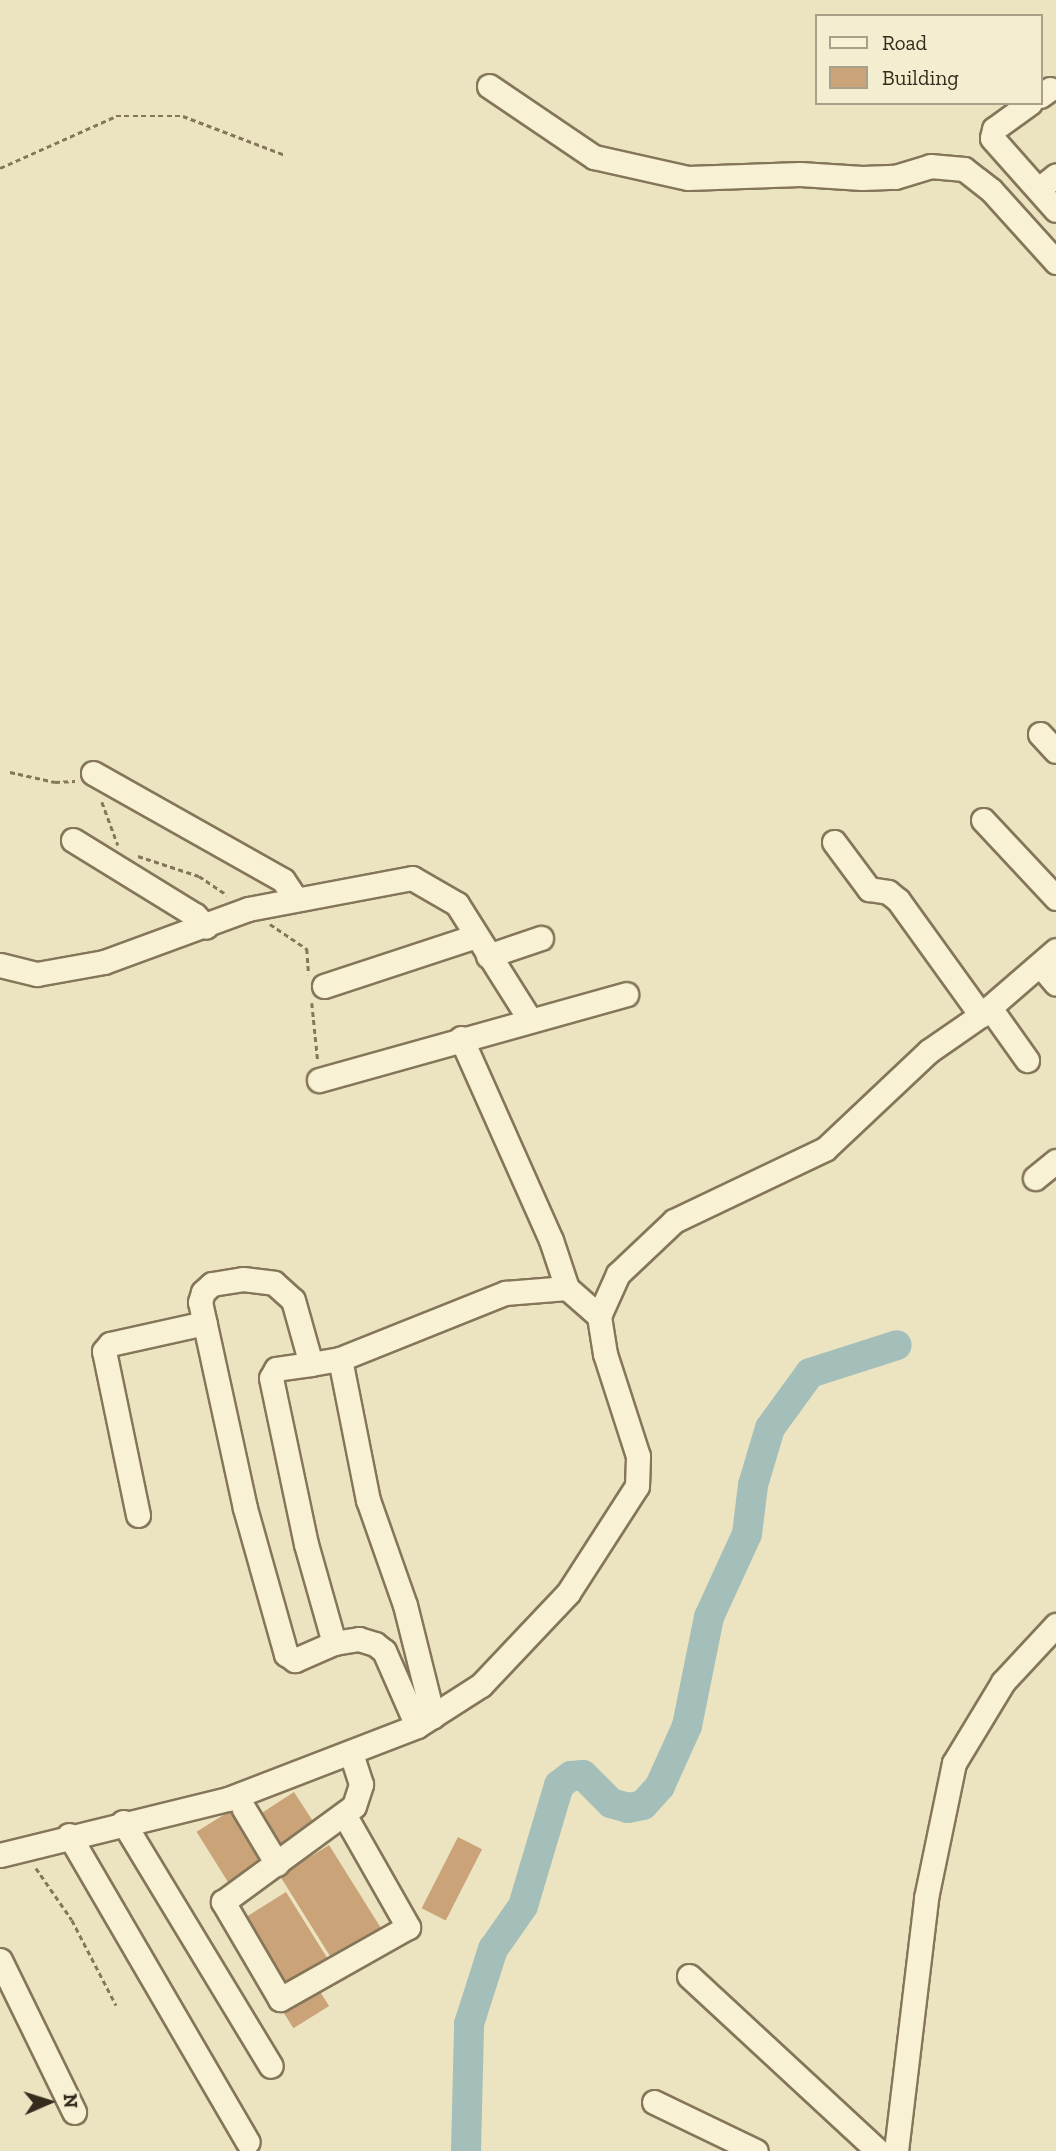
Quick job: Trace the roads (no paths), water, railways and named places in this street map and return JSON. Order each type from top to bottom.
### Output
[{"type":"street","points":[[489,86],[594,157],[688,178],[800,174],[884,177],[930,166],[964,169],[991,190],[1056,262]]},
{"type":"street","points":[[1028,105],[992,134],[1047,182],[1056,210]]},
{"type":"street","points":[[93,773],[283,880],[296,899]]},
{"type":"street","points":[[983,820],[1056,898]]},
{"type":"street","points":[[73,840],[195,915],[205,927]]},
{"type":"street","points":[[834,842],[869,888],[888,892],[898,900],[1027,1060]]},
{"type":"street","points":[[0,965],[37,974],[104,962],[248,909],[412,878],[457,904],[530,1020]]},
{"type":"street","points":[[324,986],[476,936]]},
{"type":"street","points":[[488,956],[541,938]]},
{"type":"street","points":[[11,1851],[123,1822],[228,1799],[351,1753],[425,1721],[481,1685],[568,1593],[637,1486],[638,1456],[605,1353],[599,1316],[618,1274],[674,1222],[825,1149],[929,1051],[986,1012],[1049,958],[1056,984]]},
{"type":"street","points":[[319,1080],[625,994]]},
{"type":"street","points":[[461,1038],[551,1240],[567,1288],[599,1316]]},
{"type":"street","points":[[1035,1178],[1056,1161]]},
{"type":"street","points":[[311,1364],[293,1300],[274,1283],[243,1279],[212,1284],[200,1302],[246,1508],[286,1654],[295,1660],[334,1643],[359,1639],[384,1651],[425,1721]]},
{"type":"street","points":[[334,1643],[306,1544],[271,1378],[275,1369],[340,1359],[505,1293],[567,1288]]},
{"type":"street","points":[[138,1515],[104,1351],[110,1344],[205,1322]]},
{"type":"street","points":[[340,1359],[368,1500],[405,1605],[425,1721]]},
{"type":"street","points":[[896,2151],[902,2128],[908,2030],[926,1898],[954,1763],[1003,1682],[1056,1625]]},
{"type":"street","points":[[345,1816],[408,1927],[282,1999],[223,1905],[345,1816],[361,1795],[351,1753]]},
{"type":"street","points":[[244,1810],[276,1864]]},
{"type":"street","points":[[123,1822],[271,2066]]},
{"type":"street","points":[[69,1835],[248,2141]]},
{"type":"street","points":[[0,1960],[75,2112]]},
{"type":"street","points":[[689,1976],[878,2151]]},
{"type":"street","points":[[654,2102],[756,2151]]},
{"type":"waterway","points":[[466,2151],[469,2024],[493,1949],[523,1906],[559,1785],[571,1776],[583,1775],[611,1803],[628,1808],[643,1805],[660,1786],[687,1726],[709,1617],[747,1534],[753,1485],[770,1428],[810,1373],[897,1345]]}]
